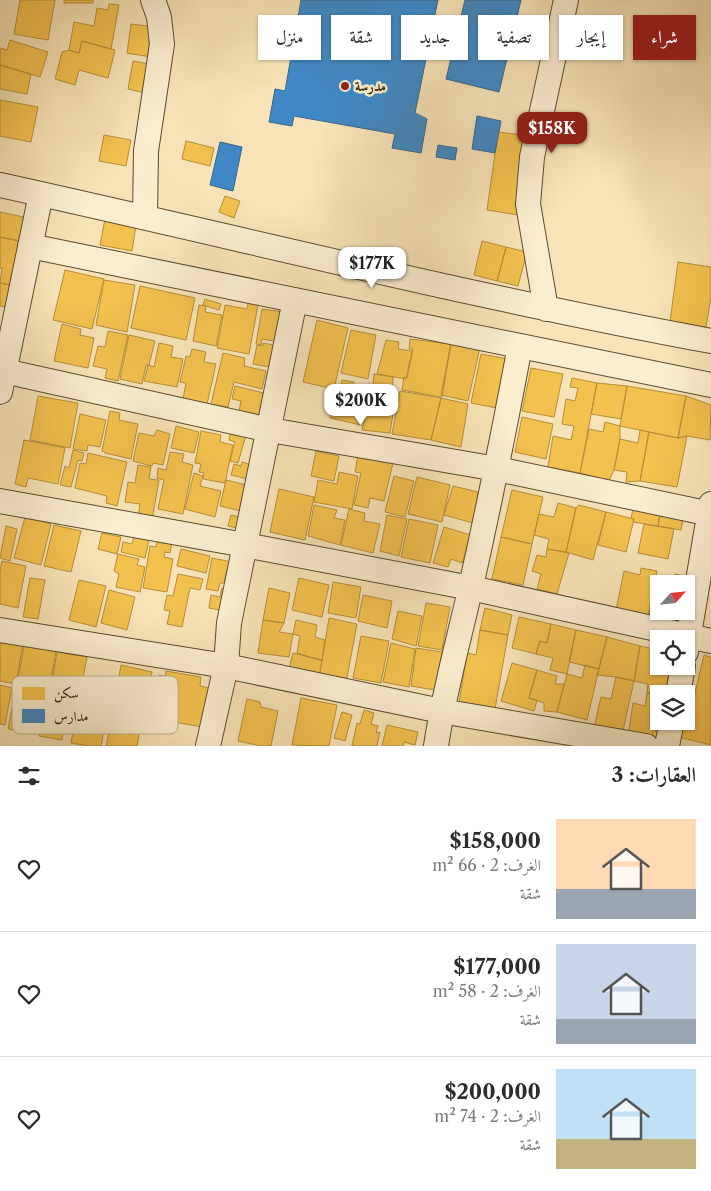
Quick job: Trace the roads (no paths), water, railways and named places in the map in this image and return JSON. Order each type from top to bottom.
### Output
[{"type":"street","points":[[145,217],[146,151],[162,44],[160,17],[153,0]]},
{"type":"street","points":[[546,309],[528,204],[532,157],[566,0]]},
{"type":"street","points":[[0,185],[546,309],[711,340]]},
{"type":"street","points":[[0,501],[471,588],[696,643],[711,511],[497,469],[2,381],[41,194]]},
{"type":"street","points":[[30,246],[711,385]]},
{"type":"street","points":[[208,746],[226,666],[229,622],[270,430],[295,300]]},
{"type":"street","points":[[436,746],[441,711],[497,469],[520,346]]},
{"type":"street","points":[[0,630],[226,666],[441,711],[646,746]]},
{"type":"street","points":[[667,746],[670,730]]},
{"type":"place","name":"مدرسة","points":[[345,86]]}]
